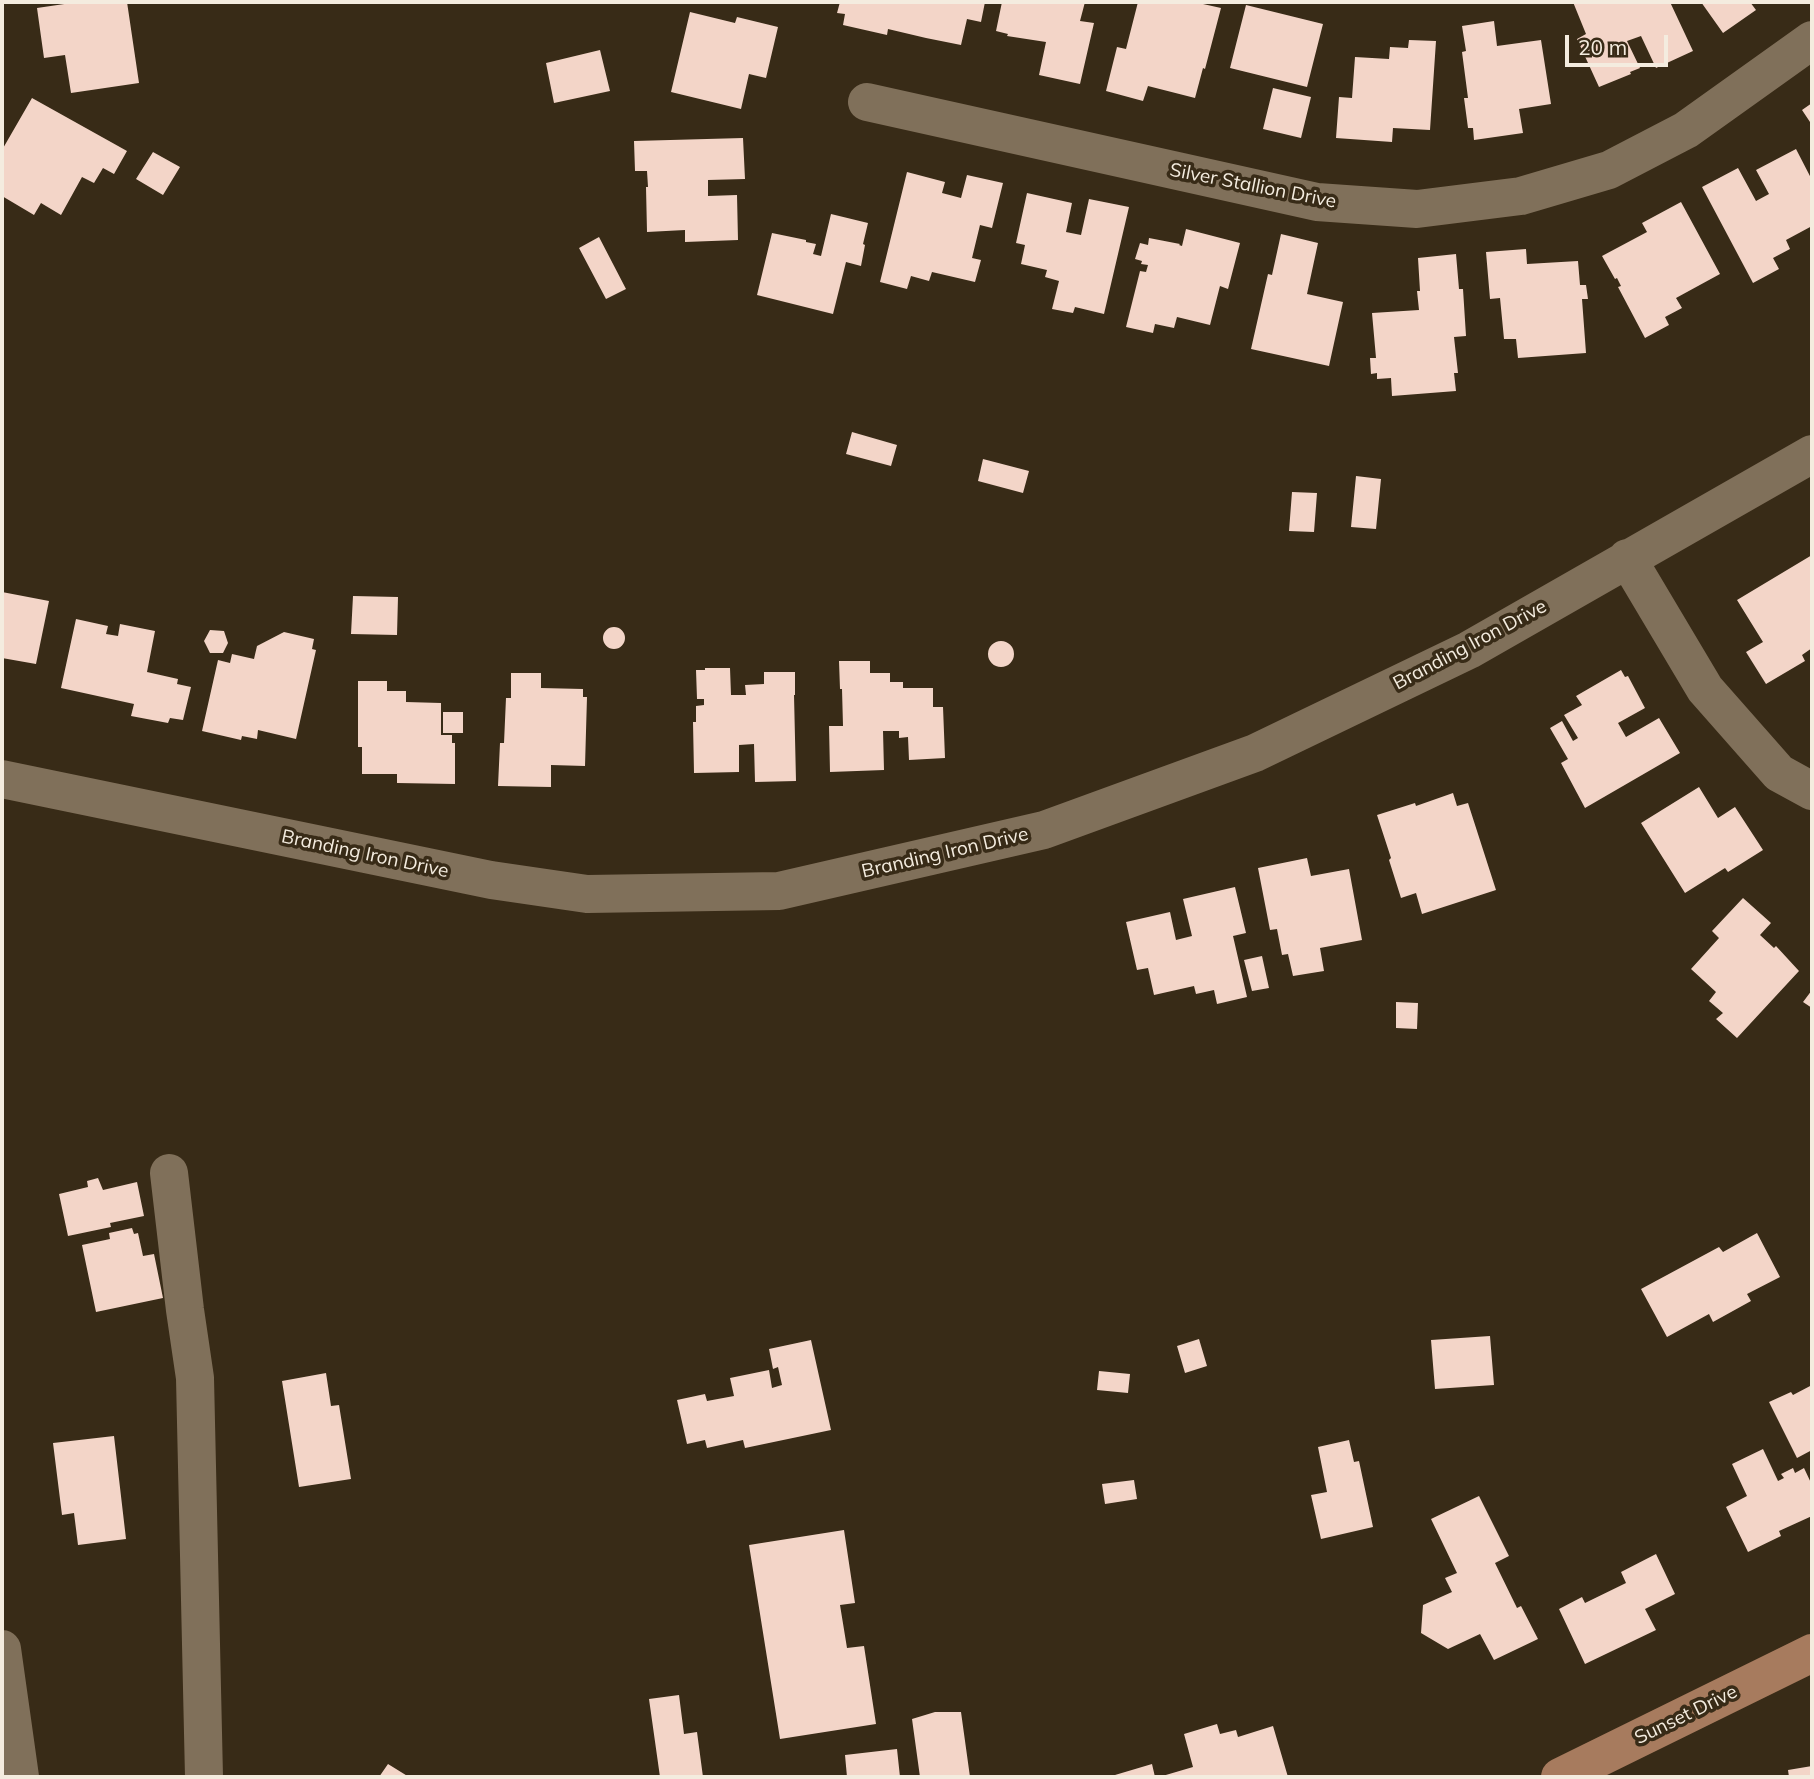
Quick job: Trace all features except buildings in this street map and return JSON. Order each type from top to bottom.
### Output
[{"type":"main road","name":"Sunset Drive","points":[[1560,1777],[1812,1653]]},
{"type":"street","name":"Silver Stallion Drive","points":[[867,102],[1317,202],[1417,209],[1521,196],[1609,170],[1686,130],[1812,40]]},
{"type":"street","name":"Branding Iron Drive","points":[[2,779],[491,880],[587,894],[779,891],[1044,830],[1255,753],[1469,650],[1812,454]]},
{"type":"street","points":[[1628,558],[1705,689],[1779,773],[1812,792]]},
{"type":"street","points":[[169,1173],[195,1378],[204,1777]]},
{"type":"street","points":[[2,1649],[20,1777]]}]
